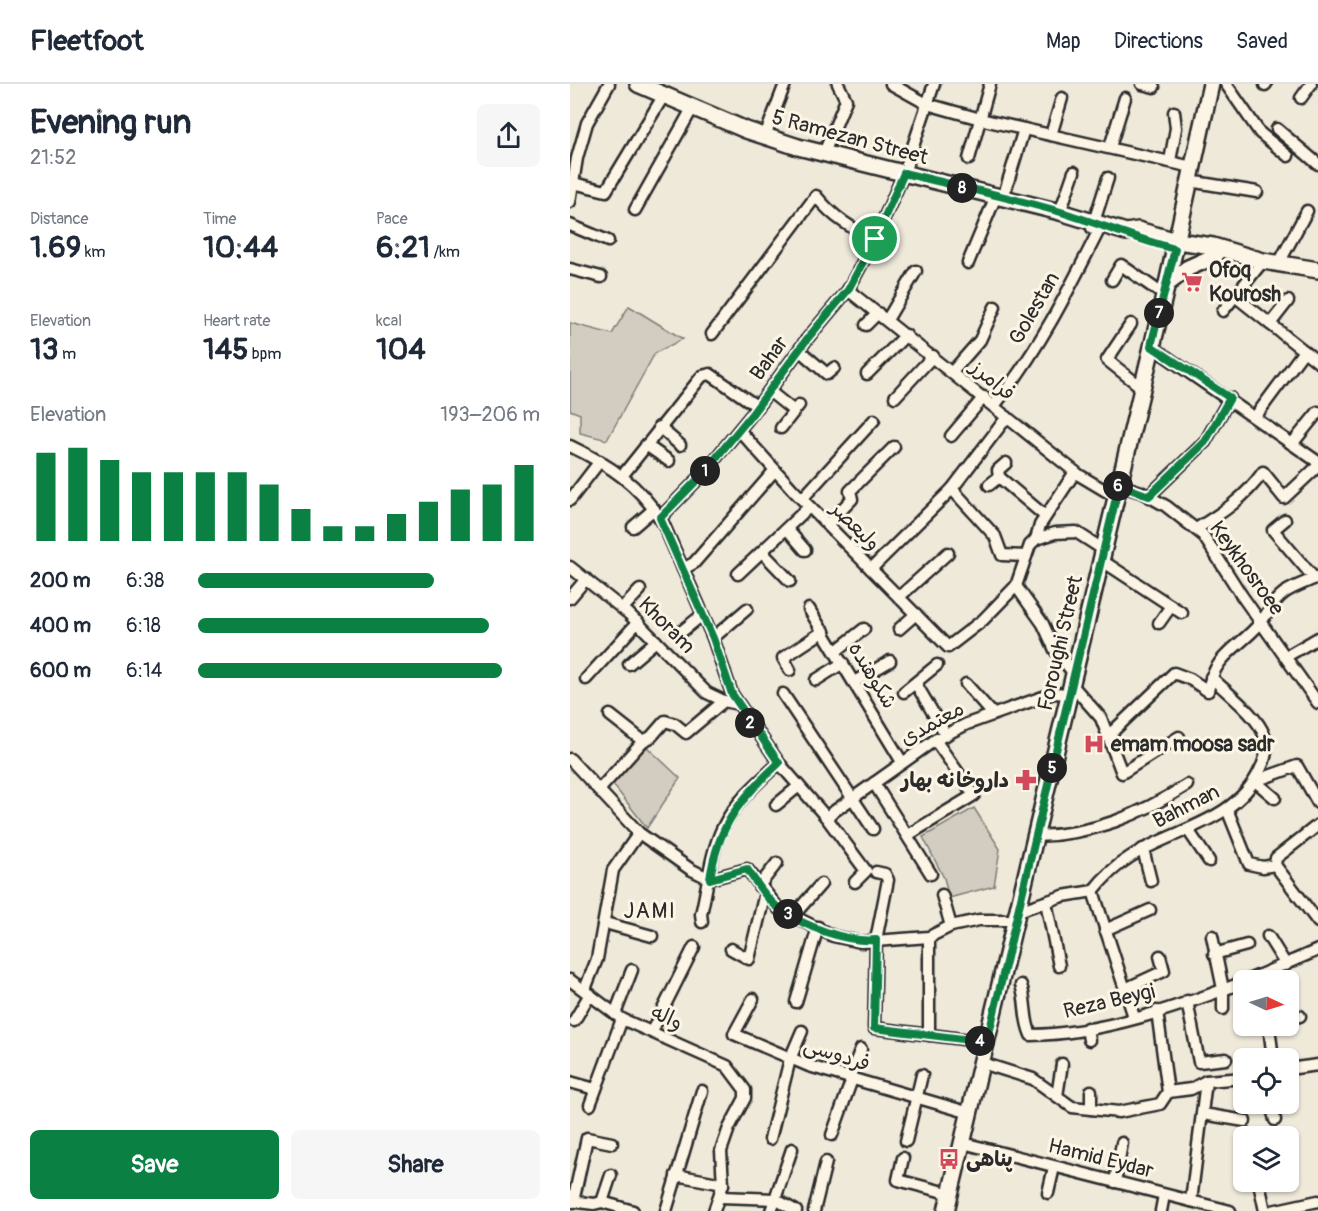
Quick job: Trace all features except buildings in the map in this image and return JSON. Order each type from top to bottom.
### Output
[{"type":"main road","name":"5 Ramezan Street","points":[[639,84],[765,136],[1060,212],[1095,226],[1126,232],[1138,230],[1176,245]]},
{"type":"main road","name":"Foroughi Street","points":[[946,1211],[1176,245],[1211,84]]},
{"type":"main road","points":[[1146,233],[1171,224],[1183,210],[1195,235],[1214,251]]},
{"type":"main road","name":"5 Ramezan Street","points":[[1126,232],[1136,239],[1176,245]]},
{"type":"main road","points":[[1176,245],[1318,270]]},
{"type":"main road","points":[[1165,289],[1188,268],[1214,251]]},
{"type":"street","points":[[570,202],[577,158],[587,123],[609,84]]},
{"type":"street","points":[[765,136],[784,84]]},
{"type":"street","points":[[824,153],[846,100],[838,84]]},
{"type":"street","points":[[891,84],[927,104],[1024,129],[1170,161],[1191,174],[1257,192]]},
{"type":"street","name":"Bahar","points":[[633,527],[657,513],[702,475],[758,407],[799,350],[848,290],[875,239],[904,173],[934,84]]},
{"type":"street","points":[[969,159],[990,84]]},
{"type":"street","points":[[1142,84],[1154,87]]},
{"type":"street","points":[[1226,84],[1260,133],[1288,156]]},
{"type":"street","points":[[1301,98],[1311,84]]},
{"type":"street","points":[[573,183],[606,191],[664,95]]},
{"type":"street","points":[[1051,135],[1062,98]]},
{"type":"street","points":[[1110,147],[1125,98]]},
{"type":"street","points":[[634,210],[693,107]]},
{"type":"street","points":[[1170,161],[1176,128],[1174,112]]},
{"type":"street","points":[[968,263],[999,197],[1024,129]]},
{"type":"street","points":[[1277,129],[1318,164]]},
{"type":"street","points":[[1060,212],[1074,171]]},
{"type":"street","name":"Golestan","points":[[994,406],[1015,380],[1045,331],[1095,226],[1108,178]]},
{"type":"street","points":[[712,334],[816,196],[831,214],[852,229],[875,239]]},
{"type":"street","points":[[1279,263],[1307,211]]},
{"type":"street","points":[[570,225],[608,241]]},
{"type":"street","points":[[1223,311],[1263,261]]},
{"type":"street","points":[[1112,280],[1121,265],[1165,289]]},
{"type":"street","points":[[570,269],[601,277]]},
{"type":"street","points":[[866,325],[882,316],[916,272]]},
{"type":"street","name":"فرامرز","points":[[848,290],[1075,472],[1117,491]]},
{"type":"street","points":[[1235,296],[1318,362]]},
{"type":"street","points":[[1270,324],[1288,301]]},
{"type":"street","points":[[952,372],[980,340],[995,307]]},
{"type":"street","points":[[1131,324],[1107,360],[1141,387]]},
{"type":"street","points":[[867,374],[906,335]]},
{"type":"street","points":[[1151,346],[1230,398],[1318,464],[1284,498],[1263,472],[1253,486],[1231,507],[1196,529]]},
{"type":"street","points":[[799,350],[827,374],[834,368]]},
{"type":"street","points":[[1255,417],[1304,351]]},
{"type":"street","points":[[896,397],[933,356]]},
{"type":"street","points":[[622,476],[702,375],[710,374],[758,407]]},
{"type":"street","points":[[770,391],[797,408],[781,428]]},
{"type":"street","points":[[951,436],[984,397]]},
{"type":"street","points":[[1149,496],[1205,442],[1230,398]]},
{"type":"street","points":[[1292,444],[1318,412]]},
{"type":"street","points":[[871,569],[952,489],[1007,417]]},
{"type":"street","points":[[738,574],[787,529],[805,503],[874,420]]},
{"type":"street","points":[[659,427],[680,445]]},
{"type":"street","name":"ولیعصر","points":[[740,429],[805,503],[948,647],[983,620],[1016,586]]},
{"type":"street","points":[[646,445],[669,461]]},
{"type":"street","points":[[570,446],[600,461],[637,487],[657,513],[713,638],[732,694],[779,763],[826,817],[866,871],[855,882]]},
{"type":"street","points":[[827,525],[852,499],[850,491],[894,447]]},
{"type":"street","points":[[570,500],[600,461]]},
{"type":"street","points":[[1006,463],[998,470],[999,477],[1045,516]]},
{"type":"street","points":[[683,569],[694,563],[775,470]]},
{"type":"street","points":[[1075,472],[1045,516],[1026,556],[1016,586],[1043,624],[1072,685],[1101,718],[1122,773],[1179,737]]},
{"type":"street","points":[[989,485],[999,477]]},
{"type":"street","points":[[952,489],[995,536],[1002,555],[1026,556]]},
{"type":"street","name":"Keykhosroee","points":[[1117,491],[1149,496],[1166,506],[1203,535],[1317,699]]},
{"type":"street","points":[[1109,735],[1174,673],[1190,679],[1208,691],[1211,677],[1231,647],[1261,621],[1269,606],[1287,591],[1316,578],[1273,530],[1285,520]]},
{"type":"street","points":[[787,529],[805,550]]},
{"type":"street","points":[[1036,539],[1055,533],[1076,532],[1102,555],[1182,613]]},
{"type":"street","points":[[763,553],[790,581]]},
{"type":"street","points":[[899,597],[948,553]]},
{"type":"street","name":"Khoram","points":[[570,567],[638,622],[706,693],[738,704]]},
{"type":"street","points":[[570,598],[586,579]]},
{"type":"street","points":[[622,608],[640,590]]},
{"type":"street","points":[[1159,623],[1172,606]]},
{"type":"street","points":[[713,638],[747,609]]},
{"type":"street","name":"شکوهنده","points":[[809,609],[902,762]]},
{"type":"street","points":[[899,629],[916,614]]},
{"type":"street","points":[[681,632],[702,615]]},
{"type":"street","points":[[586,679],[638,622]]},
{"type":"street","points":[[836,651],[864,629]]},
{"type":"street","points":[[790,670],[783,658],[824,631]]},
{"type":"street","points":[[1287,656],[1318,639]]},
{"type":"street","points":[[629,664],[656,641]]},
{"type":"street","points":[[854,682],[890,661]]},
{"type":"street","points":[[816,680],[843,663]]},
{"type":"street","points":[[904,692],[937,665]]},
{"type":"street","name":"Bahman","points":[[1093,891],[1108,872],[1143,849],[1188,830],[1227,809],[1239,800],[1256,781],[1266,757],[1264,734],[1253,718],[1211,677]]},
{"type":"street","points":[[916,684],[946,735]]},
{"type":"street","points":[[966,684],[993,714]]},
{"type":"street","name":"معتمدی","points":[[826,817],[935,740],[993,714],[1072,685]]},
{"type":"street","points":[[783,694],[873,829]]},
{"type":"street","points":[[600,789],[643,741],[651,737],[665,721],[675,724],[686,733],[724,701]]},
{"type":"street","points":[[610,715],[643,741]]},
{"type":"street","points":[[908,835],[974,795],[935,740]]},
{"type":"street","points":[[702,922],[701,914],[714,855],[723,827],[749,791],[779,763]]},
{"type":"street","points":[[572,765],[600,789],[639,833],[690,869],[710,879],[747,869],[779,909],[833,936],[861,942],[929,937],[951,926],[1017,915],[1046,902],[1093,891],[1134,1017]]},
{"type":"street","points":[[1275,798],[1256,781],[1297,766],[1317,799]]},
{"type":"street","points":[[874,783],[931,874]]},
{"type":"street","points":[[1036,836],[1064,836],[1107,825],[1150,809],[1187,785]]},
{"type":"street","points":[[776,805],[799,786]]},
{"type":"street","points":[[1227,809],[1249,864],[1263,867],[1275,865]]},
{"type":"street","points":[[1318,825],[1276,858],[1275,865],[1318,922]]},
{"type":"street","points":[[1188,830],[1209,861]]},
{"type":"street","points":[[574,1021],[588,991],[597,959],[613,870],[639,833]]},
{"type":"street","points":[[1143,849],[1151,881]]},
{"type":"street","points":[[731,949],[749,959],[762,889],[777,863]]},
{"type":"street","points":[[876,872],[885,874],[888,880],[876,940],[874,1028],[987,1042]]},
{"type":"street","points":[[793,916],[821,884]]},
{"type":"street","points":[[942,895],[951,926]]},
{"type":"street","points":[[1046,902],[1059,966]]},
{"type":"street","points":[[1106,930],[1150,910]]},
{"type":"street","points":[[605,923],[652,936]]},
{"type":"street","points":[[796,1002],[818,927]]},
{"type":"street","points":[[1212,936],[1223,989],[1223,1009]]},
{"type":"street","points":[[1268,936],[1286,965]]},
{"type":"street","points":[[929,937],[929,1035]]},
{"type":"street","points":[[1214,954],[1247,945]]},
{"type":"street","points":[[652,1031],[693,946]]},
{"type":"street","name":"Reza Beygi","points":[[1274,970],[1318,950]]},
{"type":"street","points":[[1125,989],[1164,971],[1160,957]]},
{"type":"street","points":[[590,1106],[632,970]]},
{"type":"street","name":"واله","points":[[570,980],[588,991],[618,1016],[727,1066],[745,1090],[745,1098],[729,1128],[721,1151],[723,1184]]},
{"type":"street","name":"Reza Beygi","points":[[1021,985],[1024,995],[1025,1021],[1031,1035],[1088,1028],[1134,1017],[1233,986]]},
{"type":"street","name":"فردوسی","points":[[753,999],[734,1034],[790,1059],[970,1113]]},
{"type":"street","points":[[1186,1001],[1199,1062],[1226,1059]]},
{"type":"street","points":[[982,1063],[1033,1079],[1072,1107],[1119,1112],[1147,1108],[1160,1104],[1168,1092],[1157,1011]]},
{"type":"street","points":[[1088,1028],[1089,1040]]},
{"type":"street","points":[[770,1139],[790,1059],[802,1031]]},
{"type":"street","points":[[832,1135],[861,1049]]},
{"type":"street","points":[[1057,1096],[1062,1064]]},
{"type":"street","points":[[1299,1068],[1318,1065]]},
{"type":"street","points":[[906,1141],[922,1075]]},
{"type":"street","points":[[1168,1092],[1191,1089],[1206,1081],[1233,1079]]},
{"type":"street","points":[[1191,1201],[1206,1081]]},
{"type":"street","points":[[570,1082],[595,1089]]},
{"type":"street","points":[[666,1211],[702,1091]]},
{"type":"street","points":[[1091,1091],[1091,1109]]},
{"type":"street","points":[[1203,1114],[1245,1121]]},
{"type":"street","points":[[1274,1114],[1275,1120]]},
{"type":"street","points":[[612,1143],[587,1138],[574,1176],[572,1202],[602,1202],[633,1211]]},
{"type":"street","name":"Hamid Eydar","points":[[963,1143],[1191,1201],[1211,1209],[1230,1211]]},
{"type":"street","points":[[1115,1182],[1122,1143]]},
{"type":"street","points":[[771,1211],[792,1149]]},
{"type":"street","points":[[903,1158],[898,1180],[951,1194]]},
{"type":"street","points":[[814,1211],[826,1162]]},
{"type":"street","points":[[1048,1193],[1054,1167]]},
{"type":"street","points":[[676,1174],[723,1184],[714,1211]]},
{"type":"street","points":[[602,1202],[610,1176]]},
{"type":"street","points":[[1261,1192],[1265,1211]]},
{"type":"street","points":[[1161,1211],[1164,1195]]},
{"type":"street","points":[[720,1197],[775,1200],[796,1211]]},
{"type":"street","points":[[1272,1211],[1318,1201]]},
{"type":"shaded area","points":[[629,306],[683,339],[655,353],[607,440],[580,433],[580,414],[570,410],[570,323],[612,334]]},
{"type":"shaded area","points":[[647,747],[680,778],[647,828],[611,782]]},
{"type":"shaded area","points":[[974,808],[1000,849],[994,886],[949,898],[944,878],[923,837]]},
{"type":"place","name":"Ofoq Kourosh","points":[[1192,282]]},
{"type":"place","name":"emam moosa sadr","points":[[1094,744]]},
{"type":"place","name":"داروخانه بهار","points":[[1026,780]]},
{"type":"place","name":"پناهی","points":[[949,1159]]},
{"type":"district","name":"JAMI","points":[[650,910]]},
{"type":"route","points":[[904,173],[1060,212],[1126,232],[1136,239],[1175,249],[1151,346],[1230,398],[1205,442],[1149,496],[1119,485],[987,1042],[874,1028],[876,940],[861,942],[833,936],[779,909],[747,869],[710,879],[714,855],[723,827],[749,791],[779,763],[732,694],[713,638],[660,518],[702,475],[752,414],[807,339],[848,290],[860,263],[875,239],[904,173]]}]
